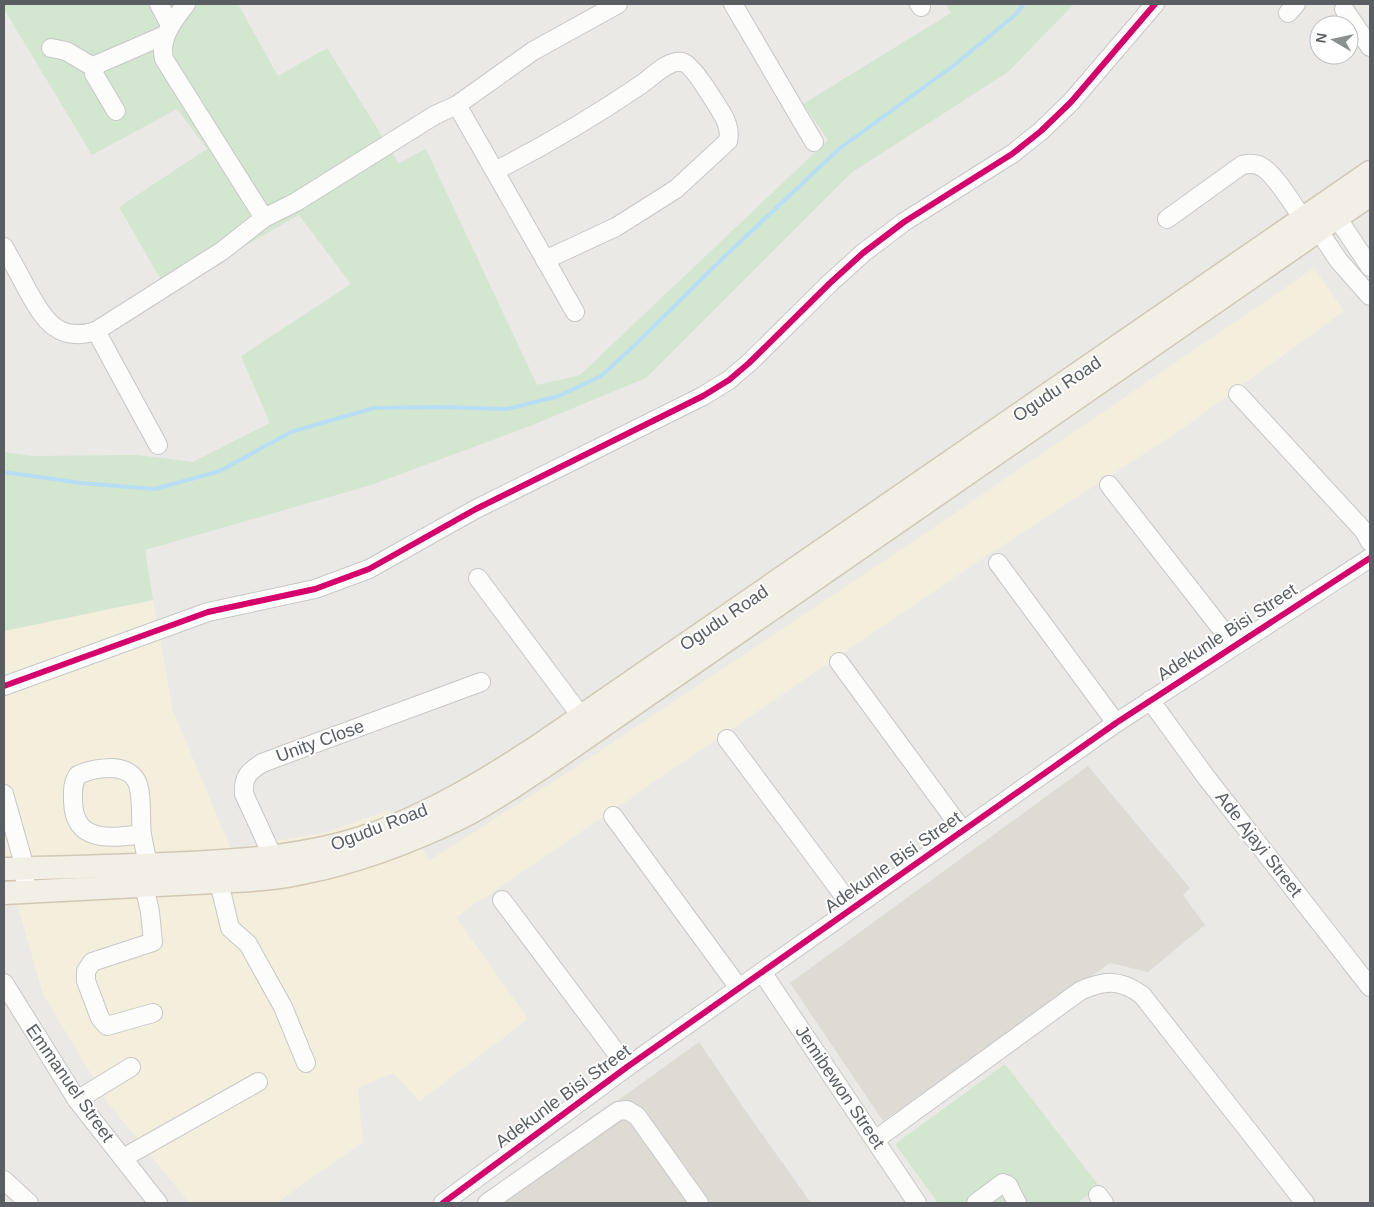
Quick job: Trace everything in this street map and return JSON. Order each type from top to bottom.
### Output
[{"type":"main road","name":"Ogudu Road","points":[[1332,211],[1370,172]]},
{"type":"main road","name":"Ogudu Road","points":[[14,868],[146,875],[219,882],[272,878],[331,867],[401,844],[465,816],[505,792],[674,664],[1310,222],[1370,195]]},
{"type":"main road","name":"Ogudu Road","points":[[15,893],[300,854],[362,838],[400,823],[439,804],[504,768],[581,716],[674,664]]},
{"type":"street","points":[[159,4],[168,30]]},
{"type":"street","points":[[186,4],[168,30],[162,51],[164,59],[264,218]]},
{"type":"street","points":[[4,247],[40,313],[53,327],[68,334],[84,334],[96,331],[222,251],[264,218],[296,202],[435,115],[457,105],[533,51],[618,4]]},
{"type":"street","points":[[733,4],[814,142]]},
{"type":"street","points":[[4,686],[208,612],[315,589],[369,569],[476,509],[703,396],[729,380],[749,363],[830,282],[863,252],[904,222],[1012,154],[1041,131],[1071,102],[1154,4]]},
{"type":"street","points":[[1344,9],[1370,47]]},
{"type":"street","points":[[116,111],[94,74],[95,68],[98,64],[168,30]]},
{"type":"street","points":[[50,48],[66,51],[95,68]]},
{"type":"street","points":[[495,171],[550,143],[665,67],[676,62],[683,62],[688,65],[706,88],[723,115],[729,127],[728,141],[676,189],[616,227],[545,260]]},
{"type":"street","points":[[457,105],[575,312]]},
{"type":"street","points":[[1167,219],[1242,165],[1252,163],[1264,168],[1310,222],[1339,261],[1370,296]]},
{"type":"street","points":[[1332,211],[1370,267]]},
{"type":"street","points":[[96,331],[158,444]]},
{"type":"street","points":[[1238,394],[1364,531],[1370,542]]},
{"type":"street","points":[[1109,485],[1221,625],[1234,645]]},
{"type":"street","name":"Adekunle Bisi Street","points":[[443,1203],[627,1067],[1116,723],[1370,558]]},
{"type":"street","points":[[998,563],[1116,723]]},
{"type":"street","points":[[478,578],[581,716]]},
{"type":"street","points":[[839,662],[963,831]]},
{"type":"street","name":"Unity Close","points":[[273,857],[244,794],[243,784],[246,775],[262,763],[481,682]]},
{"type":"street","name":"Ade Ajayi Street","points":[[1150,700],[1206,777],[1370,987]]},
{"type":"street","points":[[726,739],[853,908]]},
{"type":"street","points":[[142,834],[106,837],[97,836],[85,830],[78,822],[74,808],[74,786],[78,775],[91,770],[115,768],[125,771],[135,779],[139,789],[152,942],[92,962],[86,971],[86,981],[100,1018],[107,1026],[153,1013]]},
{"type":"street","points":[[4,794],[14,868],[15,893]]},
{"type":"street","points":[[613,816],[740,988]]},
{"type":"street","points":[[4,824],[10,843],[14,868]]},
{"type":"street","points":[[219,882],[230,928],[248,944],[284,1007],[306,1063]]},
{"type":"street","points":[[502,900],[627,1067]]},
{"type":"street","name":"Jemibewon Street","points":[[762,972],[917,1203]]},
{"type":"street","name":"Emmanuel Street","points":[[4,983],[77,1100],[158,1203]]},
{"type":"street","points":[[875,1140],[1080,991],[1096,984],[1112,983],[1129,986],[1142,995],[1305,1203]]},
{"type":"street","points":[[77,1100],[131,1066]]},
{"type":"street","points":[[123,1158],[258,1082]]},
{"type":"street","points":[[487,1203],[618,1111],[627,1110],[637,1116],[699,1203]]},
{"type":"street","points":[[4,1180],[28,1203]]},
{"type":"street","points":[[976,1203],[1003,1184],[1008,1185],[1017,1203]]},
{"type":"shaded area","points":[[1314,268],[1344,311],[1182,429],[974,564],[456,917],[528,1019],[420,1101],[393,1073],[358,1088],[363,1142],[276,1203],[189,1203],[109,1104],[43,994],[4,859],[4,631],[153,600],[173,711],[231,849],[327,832],[389,810],[430,860],[576,767],[930,530]]},
{"type":"shaded area","points":[[1088,766],[1190,888],[1183,895],[1205,925],[1148,972],[1110,963],[883,1121],[790,983]]},
{"type":"shaded area","points":[[699,1042],[811,1203],[475,1203]]},
{"type":"green space","points":[[4,4],[238,4],[278,76],[327,48],[399,163],[426,149],[537,385],[580,375],[828,140],[803,104],[951,13],[946,4],[1074,4],[1008,72],[851,173],[646,378],[530,426],[371,485],[145,550],[153,600],[4,631],[4,452],[32,456],[137,455],[193,462],[270,423],[241,356],[351,284],[299,215],[167,290],[119,207],[207,149],[177,109],[92,155],[4,9]]},
{"type":"green space","points":[[1005,1064],[1099,1186],[1080,1201],[1081,1203],[938,1203],[895,1144]]},
{"type":"waterway","points":[[4,472],[81,483],[155,489],[220,471],[291,432],[374,408],[507,409],[559,396],[601,376],[839,149],[953,66],[1015,15],[1024,4]]},
{"type":"cycle path","points":[[4,686],[208,612],[315,589],[369,569],[476,509],[703,396],[729,380],[749,363],[863,253],[904,222],[1012,154],[1041,131],[1071,102],[1155,4]]},
{"type":"cycle path","points":[[443,1203],[627,1067],[1116,723],[1370,558]]}]
